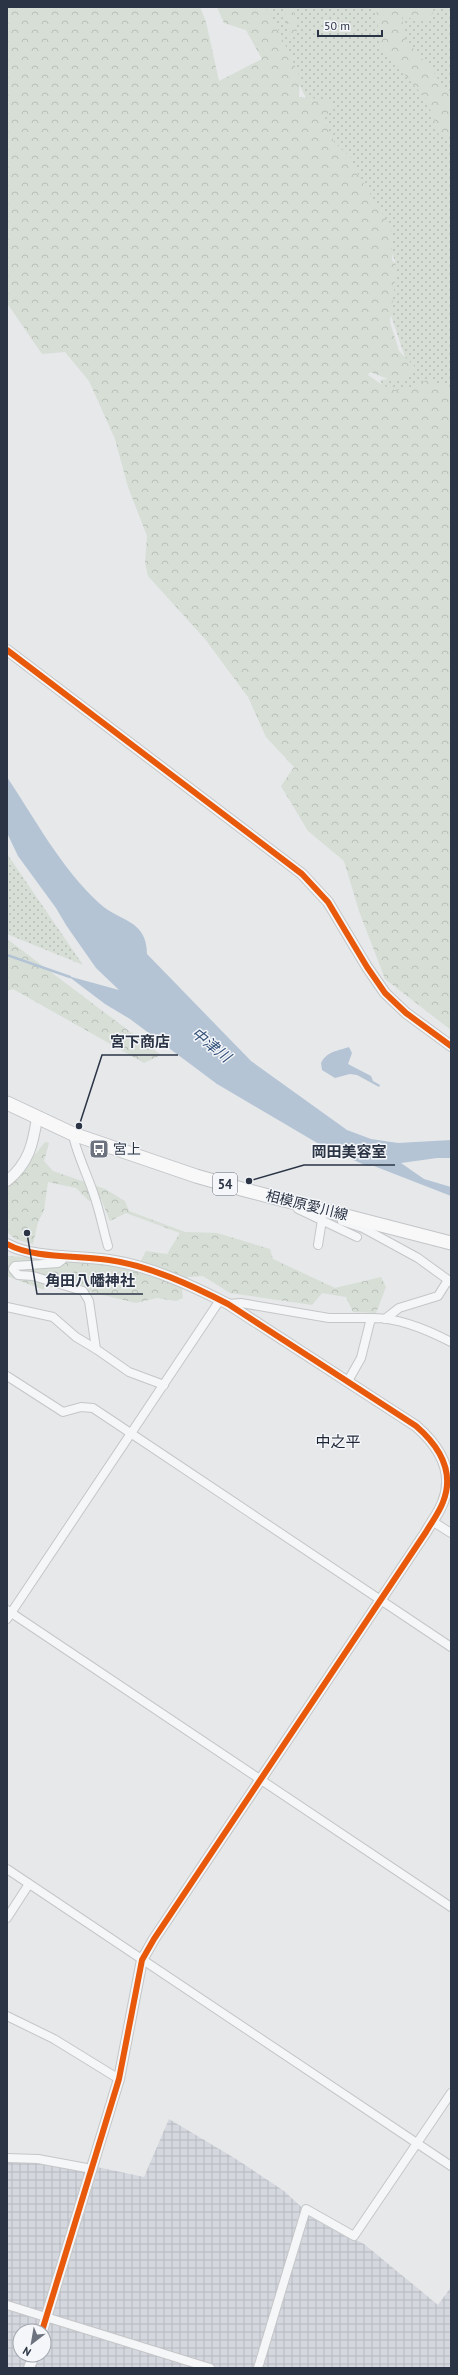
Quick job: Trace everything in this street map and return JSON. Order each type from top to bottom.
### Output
[{"type":"main road","name":"相模原愛川線","points":[[7,1103],[74,1134],[196,1176],[451,1243]]},
{"type":"street","points":[[7,650],[302,874],[328,902],[367,967],[385,993],[411,1017],[451,1046]]},
{"type":"street","points":[[7,1181],[27,1158],[33,1145],[37,1118]]},
{"type":"street","points":[[74,1134],[74,1144],[80,1154],[95,1197],[108,1246]]},
{"type":"street","points":[[293,1202],[294,1208],[357,1237]]},
{"type":"street","points":[[340,1214],[340,1221],[363,1228],[418,1258],[450,1281],[438,1296],[399,1308],[385,1319]]},
{"type":"street","points":[[318,1245],[322,1220]]},
{"type":"street","points":[[7,1244],[27,1252],[108,1260],[142,1267],[224,1302],[348,1380],[416,1426],[429,1437],[441,1454],[449,1477],[443,1503],[432,1521],[381,1600],[154,1939],[142,1960],[119,2078],[44,2323]]},
{"type":"street","points":[[62,1255],[62,1260],[58,1262],[22,1264],[15,1266],[13,1269],[18,1275],[33,1276],[83,1291],[89,1301],[96,1349]]},
{"type":"street","points":[[224,1302],[241,1303],[329,1318],[385,1319],[431,1331],[451,1342]]},
{"type":"street","points":[[224,1302],[164,1385],[8,1614],[261,1778],[451,1906]]},
{"type":"street","points":[[7,1307],[53,1317],[76,1337],[137,1377],[164,1385]]},
{"type":"street","points":[[348,1380],[361,1358],[371,1318]]},
{"type":"street","points":[[7,1376],[63,1412],[88,1407],[451,1647]]},
{"type":"street","points":[[432,1521],[451,1533]]},
{"type":"street","points":[[7,1869],[451,2166]]},
{"type":"street","points":[[7,1918],[29,1884]]},
{"type":"street","points":[[7,2016],[54,2039],[119,2078]]},
{"type":"street","points":[[258,2368],[306,2209],[354,2236],[451,2093]]},
{"type":"street","points":[[7,2158],[38,2159],[92,2169]]},
{"type":"street","points":[[7,2305],[210,2368]]},
{"type":"shaded area","points":[[169,2119],[236,2159],[284,2191],[309,2214],[325,2225],[364,2244],[438,2305],[451,2287],[451,2368],[7,2368],[7,2160],[97,2167],[144,2177]]},
{"type":"green space","points":[[7,7],[200,7],[206,22],[219,81],[262,59],[246,30],[224,23],[217,7],[263,7],[270,12],[300,77],[299,97],[329,100],[332,106],[324,120],[334,142],[351,158],[356,171],[392,229],[392,260],[397,266],[390,322],[399,351],[415,367],[408,379],[393,381],[370,372],[368,375],[391,389],[402,390],[427,380],[446,386],[448,391],[451,393],[451,1030],[385,979],[359,911],[344,861],[308,831],[281,786],[294,767],[266,737],[248,697],[205,639],[148,576],[145,563],[147,536],[128,487],[115,439],[89,381],[65,352],[42,354],[7,303]]},
{"type":"green space","points":[[261,7],[451,7],[451,397],[390,408],[380,380],[407,376],[406,360],[389,309],[395,261],[368,193],[333,143],[304,94]]},
{"type":"green space","points":[[284,7],[292,7],[293,9],[297,32],[290,38]]},
{"type":"green space","points":[[376,7],[424,7],[433,12],[430,21],[402,17],[405,39],[432,70],[451,99],[451,136],[439,135],[427,100],[380,47]]},
{"type":"green space","points":[[7,854],[83,965],[7,934]]},
{"type":"green space","points":[[7,939],[161,1055],[144,1063],[13,989],[7,991]]},
{"type":"green space","points":[[45,1142],[49,1143],[44,1161],[53,1171],[105,1189],[125,1201],[129,1211],[185,1232],[217,1233],[270,1249],[273,1259],[335,1288],[381,1277],[386,1287],[376,1313],[353,1312],[346,1297],[322,1293],[312,1305],[230,1293],[203,1276],[188,1277],[182,1291],[183,1298],[176,1301],[157,1298],[136,1303],[45,1281],[44,1290],[7,1276],[7,1256],[107,1262],[136,1270],[146,1251],[167,1254],[180,1233],[126,1213],[110,1221],[101,1199],[89,1201],[76,1188],[48,1182],[44,1210],[38,1222],[33,1244],[15,1239],[7,1232],[7,1189]]},
{"type":"water","name":"中津川","points":[[7,777],[49,843],[85,889],[107,909],[137,927],[146,943],[147,954],[251,1061],[347,1130],[371,1139],[398,1143],[451,1140],[451,1158],[437,1158],[401,1163],[424,1179],[451,1187],[451,1196],[374,1166],[367,1166],[324,1147],[217,1084],[130,1019],[105,1004],[68,976],[119,990],[96,968],[56,908],[18,856],[7,833]]},
{"type":"water","points":[[349,1047],[352,1053],[348,1064],[371,1076],[373,1081],[380,1085],[379,1087],[357,1075],[350,1074],[335,1078],[322,1070],[321,1063],[326,1056]]},
{"type":"waterway","points":[[7,955],[70,977]]},
{"type":"cycle path","points":[[7,650],[302,874],[328,902],[367,967],[385,993],[406,1013],[451,1046]]},
{"type":"cycle path","points":[[7,1244],[30,1252],[56,1256],[97,1258],[140,1267],[185,1283],[228,1304],[416,1426],[432,1442],[438,1451],[443,1460],[447,1480],[443,1502],[426,1532],[154,1939],[142,1960],[119,2079],[44,2323]]},
{"type":"place","name":"宮下商店","points":[[79,1126]]},
{"type":"place","name":"宮上","points":[[99,1149]]},
{"type":"place","name":"岡田美容室","points":[[249,1181]]},
{"type":"place","name":"角田八幡神社","points":[[27,1233]]},
{"type":"district","name":"中之平","points":[[338,1442]]}]
